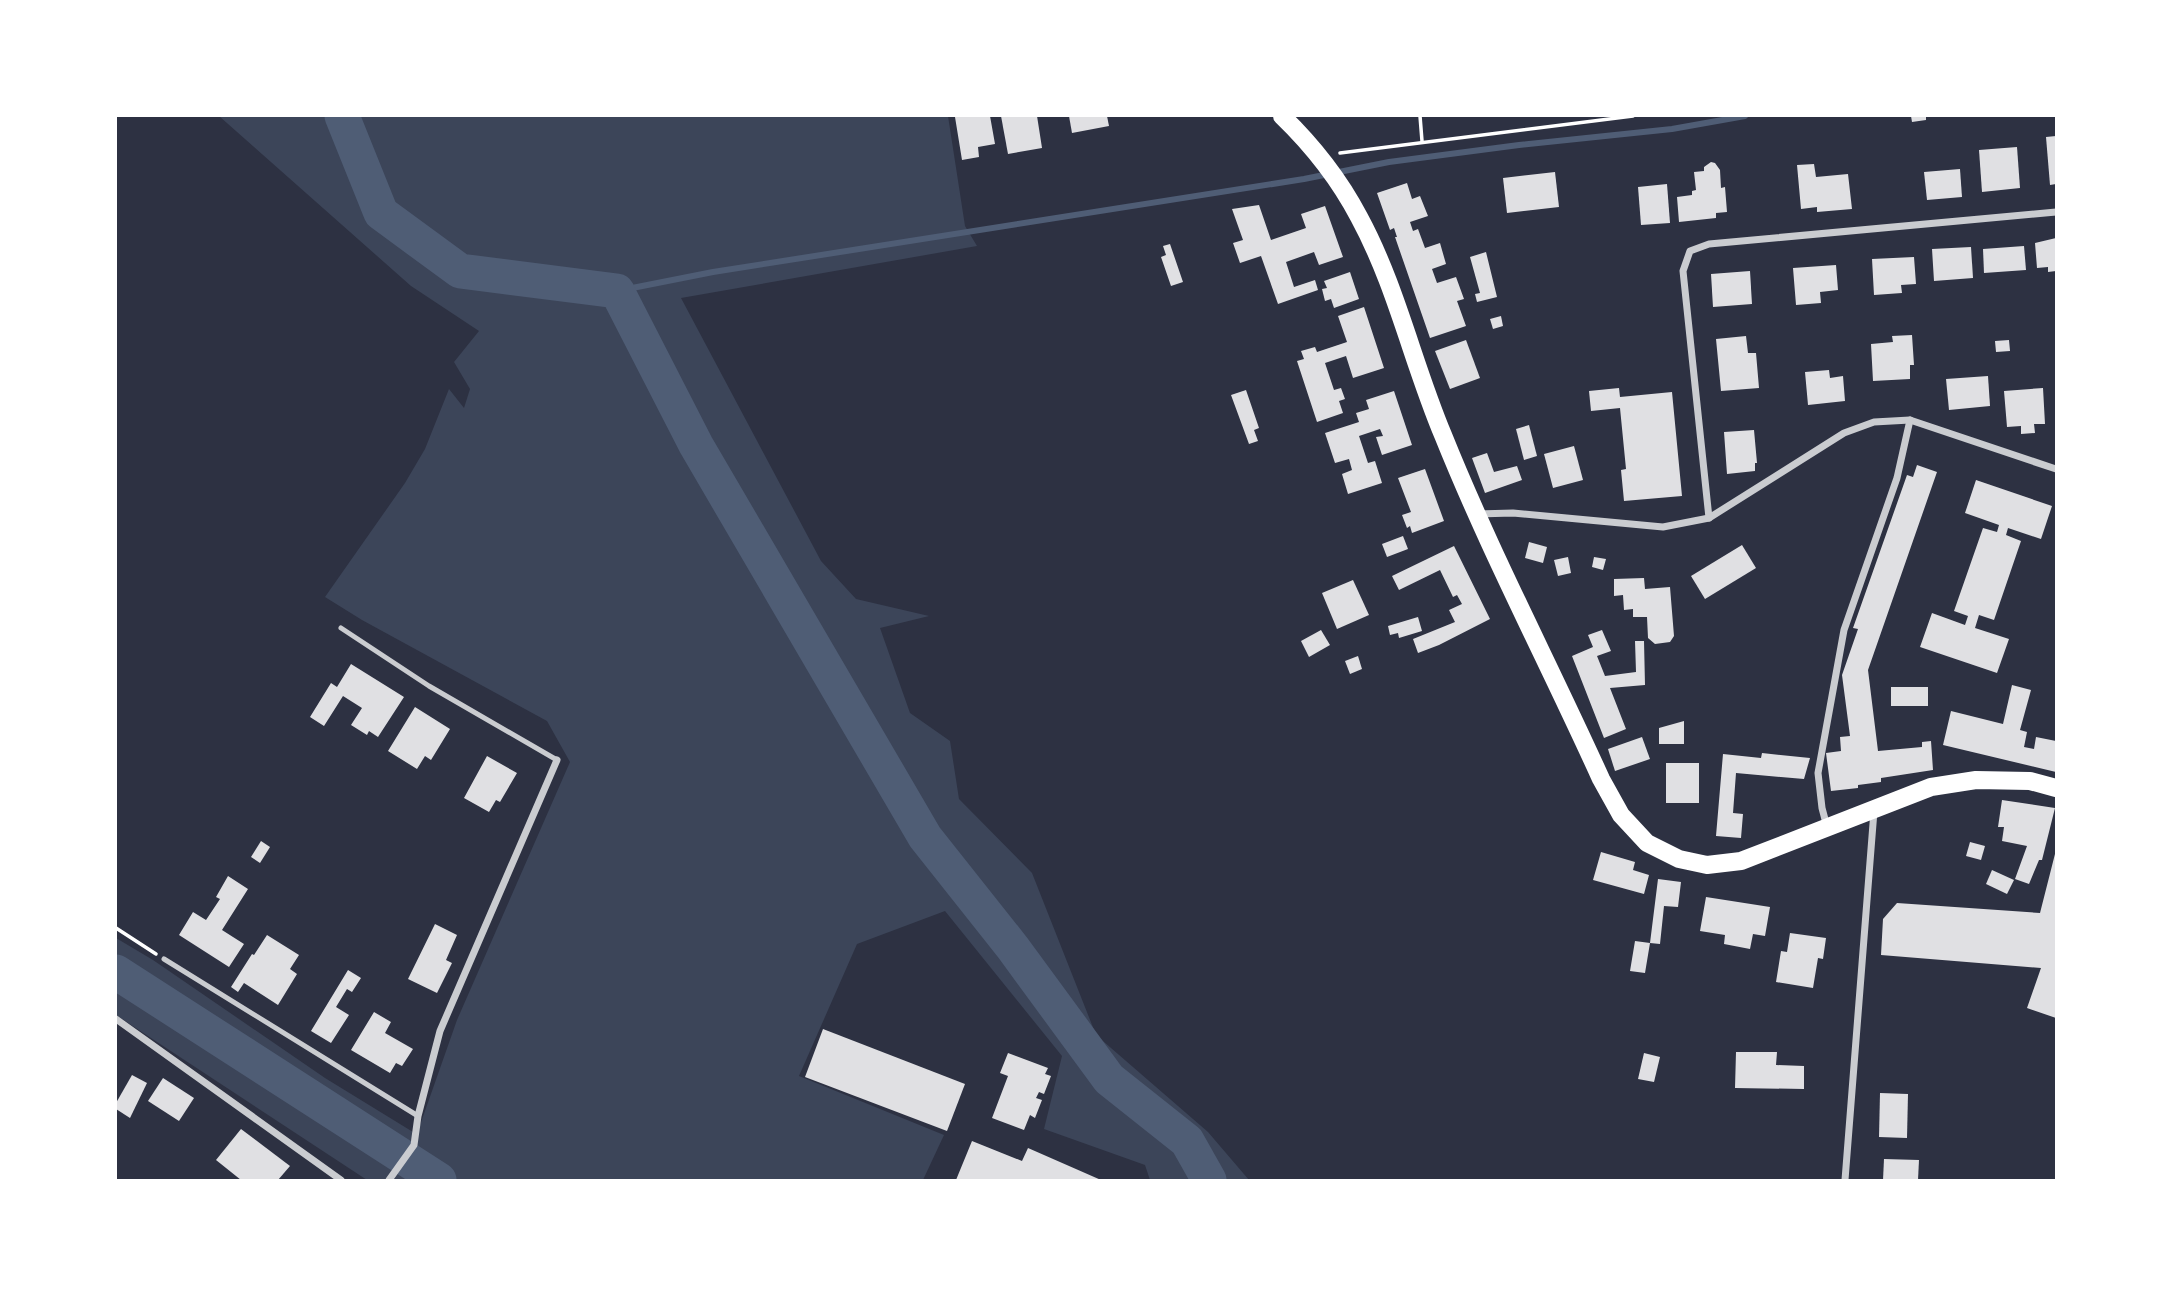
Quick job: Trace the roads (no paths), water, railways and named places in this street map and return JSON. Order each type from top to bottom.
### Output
[{"type":"main road","points":[[1282,116],[1323,161],[1359,216],[1378,259],[1442,434],[1477,514],[1601,779],[1621,815],[1647,843],[1679,859],[1707,865],[1741,861],[1931,787],[1976,780],[2030,782],[2056,788]]},
{"type":"street","points":[[1709,518],[1683,271],[1690,251],[1709,244],[2056,212]]},
{"type":"street","points":[[1477,514],[1513,513],[1663,527],[1709,518],[1844,433],[1874,422],[1910,420],[2056,469]]},
{"type":"street","points":[[1827,828],[1818,773],[1844,630],[1897,478],[1910,420]]},
{"type":"street","points":[[389,1181],[414,1145],[418,1116],[440,1031],[558,760]]},
{"type":"street","points":[[1845,1181],[1874,808]]},
{"type":"street","points":[[116,1019],[341,1181]]},
{"type":"lane","points":[[341,628],[429,686],[558,760]]},
{"type":"lane","points":[[164,959],[418,1116]]},
{"type":"waterway","points":[[342,116],[381,213],[460,271],[617,291],[696,445],[925,837],[1013,948],[1109,1079],[1187,1141],[1209,1180]]},
{"type":"waterway","points":[[617,291],[713,272],[1304,179],[1389,162],[1672,129],[1745,116]]},
{"type":"waterway","points":[[116,972],[439,1180]]}]
